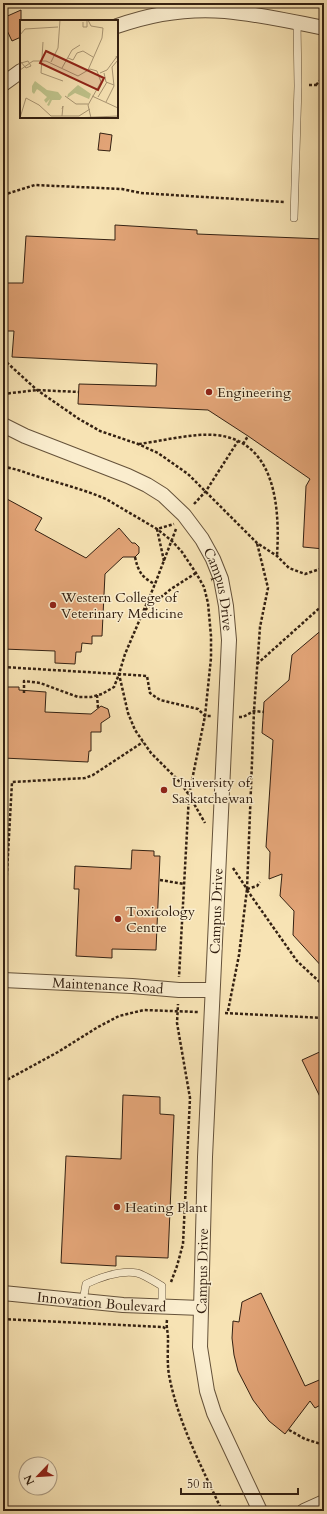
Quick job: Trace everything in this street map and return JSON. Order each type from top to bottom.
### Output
[{"type":"street","points":[[118,26],[153,16],[200,11],[224,11],[261,15],[324,28]]},
{"type":"street","points":[[3,84],[20,72]]},
{"type":"street","name":"Campus Drive","points":[[3,425],[25,436],[128,476],[163,495],[184,515],[202,539],[214,559],[222,586],[229,640],[218,845],[205,1157],[200,1347],[207,1391],[214,1413],[260,1511]]},
{"type":"street","name":"Maintenance Road","points":[[3,980],[132,986],[179,990],[212,990]]},
{"type":"street","name":"Innovation Boulevard","points":[[3,1293],[123,1305],[201,1308]]},
{"type":"street","points":[[304,1511],[324,1502]]},
{"type":"lane","points":[[294,218],[298,86],[297,22]]},
{"type":"lane","points":[[83,1301],[86,1284],[103,1277],[122,1273],[138,1273],[162,1286],[165,1306]]},
{"type":"path","points":[[316,85],[324,76]]},
{"type":"path","points":[[298,86],[324,85]]},
{"type":"path","points":[[3,195],[35,185],[122,189],[141,193],[295,202]]},
{"type":"path","points":[[3,359],[37,390],[84,422],[100,431],[138,444],[158,453],[188,474],[257,543],[277,556],[289,568],[305,574],[320,569],[324,572]]},
{"type":"path","points":[[3,394],[37,390],[79,392]]},
{"type":"path","points":[[138,444],[194,435],[216,435],[238,441],[243,444],[262,460],[271,480],[276,501],[279,526],[277,556]]},
{"type":"path","points":[[243,444],[248,436]]},
{"type":"path","points":[[184,515],[206,491],[238,441]]},
{"type":"path","points":[[3,467],[76,487],[98,495],[157,529],[172,541],[182,552],[204,587],[208,603],[211,658],[205,716],[189,795],[177,1011],[177,1023],[188,1083],[189,1108],[182,1244],[179,1262],[165,1306],[169,1374],[174,1394],[186,1433],[222,1511]]},
{"type":"path","points":[[24,692],[24,681],[40,683],[78,697],[97,695],[114,687],[127,648],[144,612],[178,523],[157,529]]},
{"type":"path","points":[[157,529],[164,561]]},
{"type":"path","points":[[227,1013],[239,955],[247,889],[260,627],[268,588],[257,543]]},
{"type":"path","points":[[135,557],[140,573],[146,580],[155,584]]},
{"type":"path","points":[[144,612],[171,589],[196,573]]},
{"type":"path","points":[[258,664],[324,604]]},
{"type":"path","points":[[3,667],[147,676],[150,693],[160,700],[198,710],[205,716]]},
{"type":"path","points":[[119,674],[128,713],[135,730],[151,753],[180,782],[218,845],[271,926],[296,961],[324,986]]},
{"type":"path","points":[[97,695],[98,708]]},
{"type":"path","points":[[4,926],[12,782],[85,778],[93,775],[143,742]]},
{"type":"path","points":[[160,880],[184,884]]},
{"type":"path","points":[[247,889],[257,886],[260,882]]},
{"type":"path","points":[[3,1081],[58,1052],[98,1027],[119,1016],[144,1010],[324,1018]]},
{"type":"path","points":[[3,1319],[163,1327],[166,1329]]},
{"type":"path","points":[[288,1430],[305,1439],[324,1445]]},
{"type":"path","points":[[137,1507],[143,1511]]},
{"type":"building","points":[[21,10],[20,37],[12,41],[3,22],[3,18]]},
{"type":"building","points":[[100,133],[112,135],[110,151],[98,150]]},
{"type":"building","name":"Engineering","points":[[115,225],[197,230],[197,234],[324,239],[324,549],[303,547],[306,486],[310,479],[208,410],[78,404],[79,384],[156,386],[157,364],[12,357],[14,331],[3,331],[6,283],[23,283],[26,236],[115,240]]},
{"type":"building","name":"Western College of Veterinary Medicine","points":[[7,499],[42,518],[35,530],[86,558],[119,528],[132,543],[135,543],[139,547],[139,553],[135,557],[123,557],[105,574],[102,636],[92,636],[92,644],[82,643],[81,652],[76,652],[75,664],[55,663],[55,651],[3,649],[3,506]]},
{"type":"building","points":[[324,628],[324,969],[293,935],[294,911],[280,896],[282,874],[269,879],[270,852],[266,847],[273,740],[262,733],[264,702],[289,680],[292,655]]},
{"type":"building","points":[[3,687],[19,687],[19,690],[46,692],[45,712],[91,714],[101,706],[108,709],[110,717],[101,723],[101,732],[91,732],[91,751],[89,751],[88,762],[3,758]]},
{"type":"building","name":"Toxicology Centre","points":[[132,850],[154,851],[154,856],[160,856],[156,950],[112,949],[112,958],[76,956],[79,889],[74,889],[75,866],[131,869]]},
{"type":"building","points":[[324,1050],[324,1105],[302,1060]]},
{"type":"building","name":"Heating Plant","points":[[123,1095],[160,1097],[160,1114],[174,1115],[168,1258],[116,1256],[116,1266],[61,1263],[66,1156],[121,1159]]},
{"type":"building","points":[[261,1293],[305,1386],[324,1378],[324,1403],[315,1408],[310,1401],[285,1434],[269,1421],[253,1400],[238,1371],[234,1355],[232,1338],[233,1321],[239,1322],[242,1302]]},
{"type":"place","name":"Engineering","points":[[209,392]]},
{"type":"place","name":"Western College of Veterinary Medicine","points":[[53,605]]},
{"type":"place","name":"University of Saskatchewan","points":[[164,790]]},
{"type":"place","name":"Toxicology Centre","points":[[118,919]]},
{"type":"place","name":"Heating Plant","points":[[117,1207]]}]
